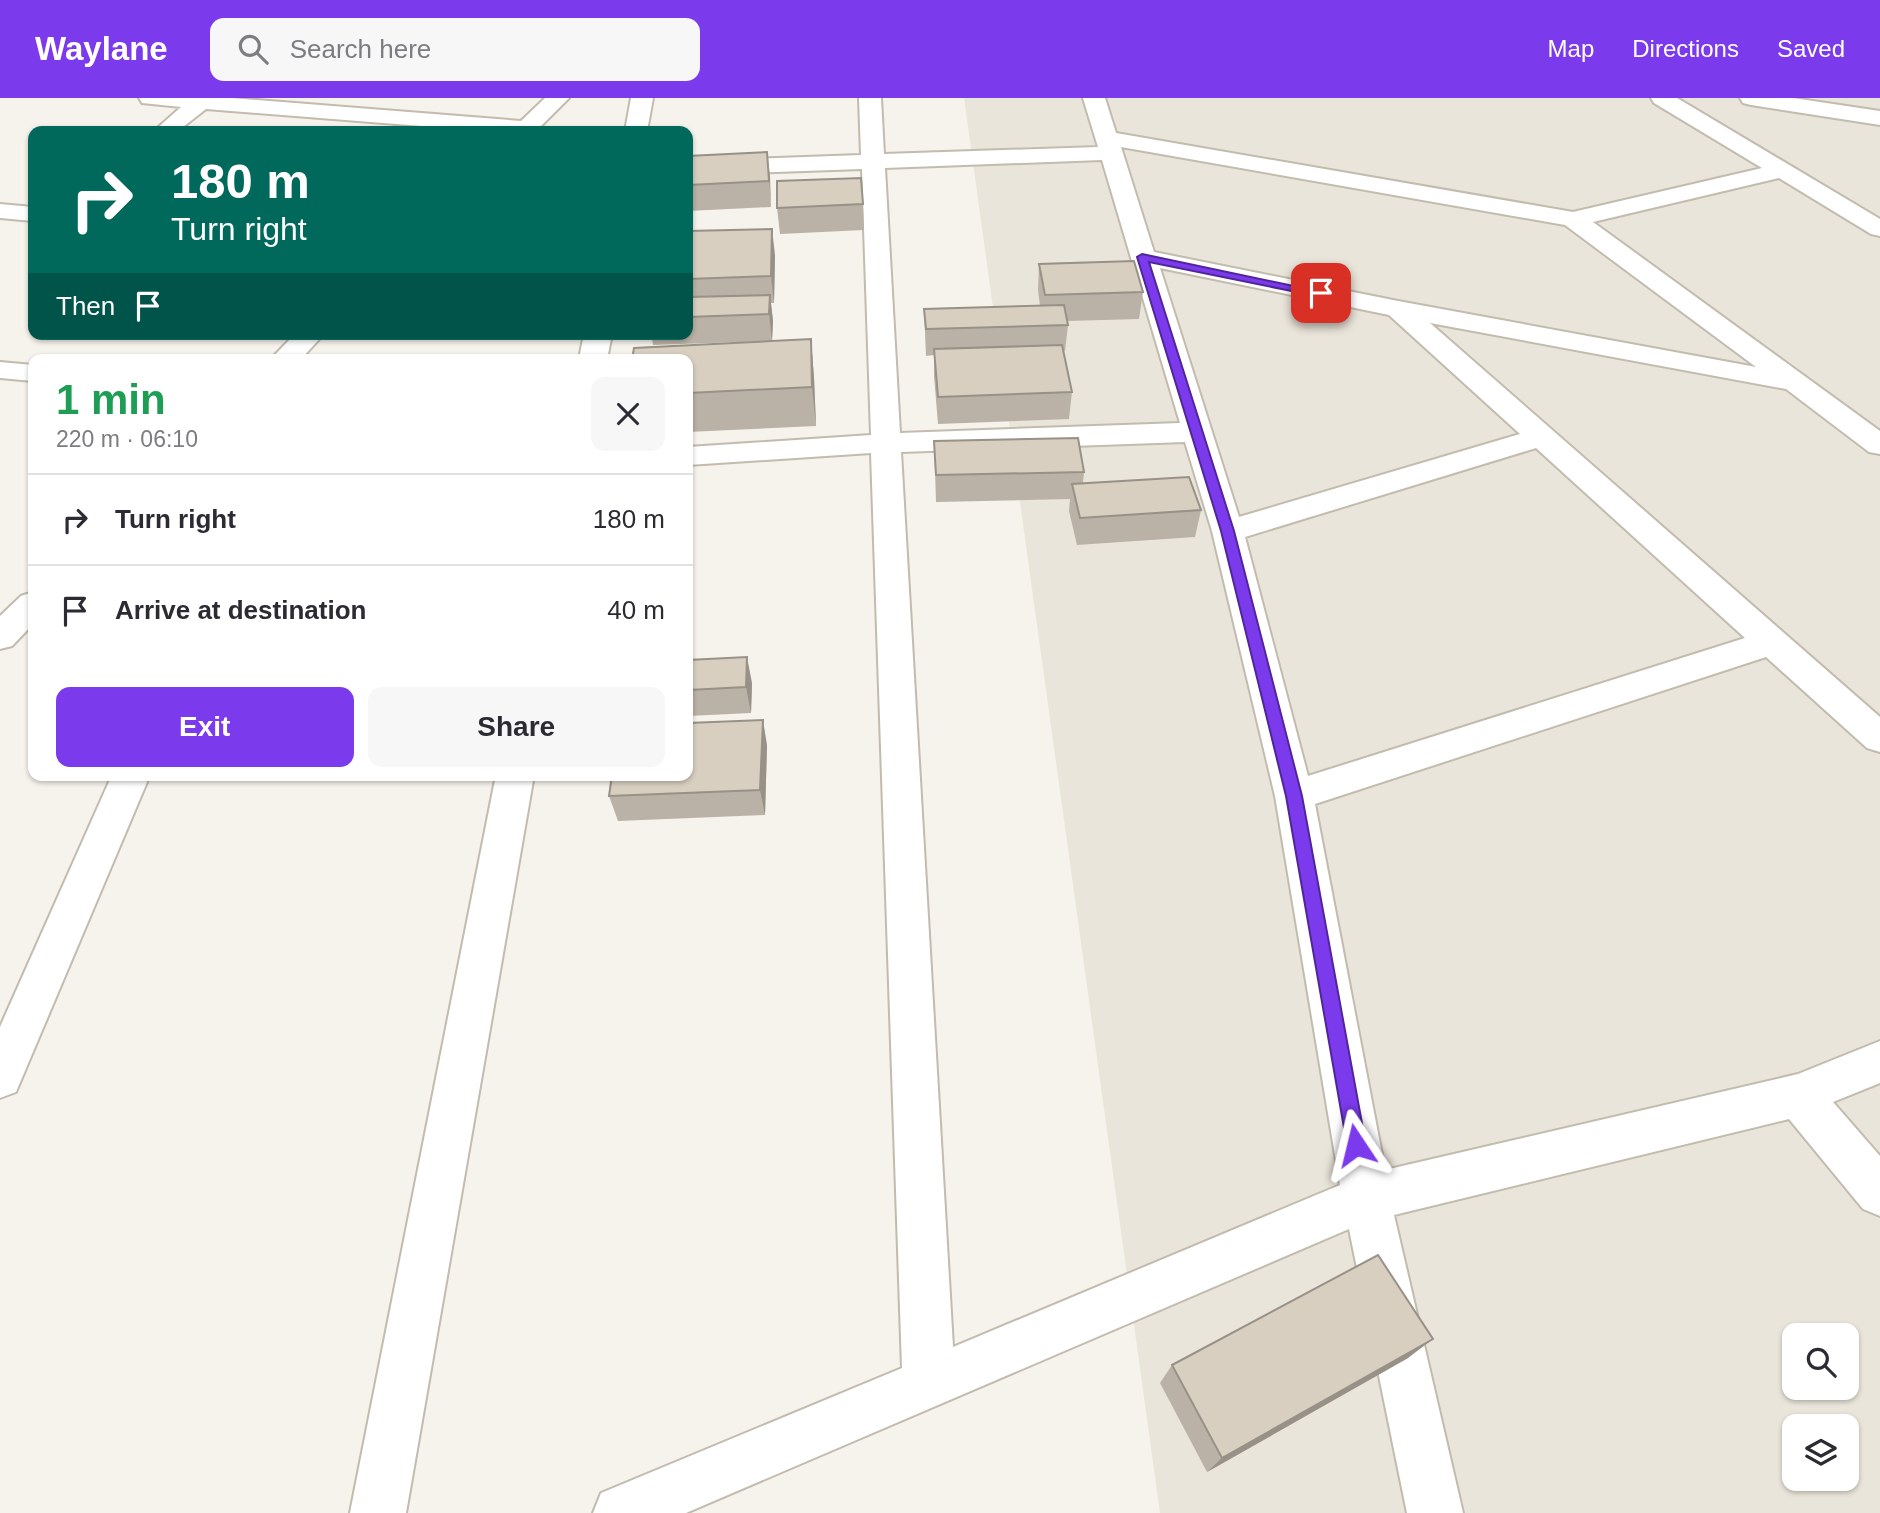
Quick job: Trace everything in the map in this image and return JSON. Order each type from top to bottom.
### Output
[{"type":"street","points":[[150,98],[479,126]]},
{"type":"street","points":[[529,126],[558,98]]},
{"type":"street","points":[[637,126],[642,98]]},
{"type":"street","points":[[870,98],[929,1382]]},
{"type":"street","points":[[1094,98],[1228,531],[1294,796],[1366,1198],[1435,1513]]},
{"type":"street","points":[[1662,98],[1880,229]]},
{"type":"street","points":[[1751,98],[1880,118]]},
{"type":"street","points":[[171,126],[201,102]]},
{"type":"street","points":[[693,167],[873,161],[1108,146],[1573,219],[1784,170]]},
{"type":"street","points":[[0,211],[28,214]]},
{"type":"street","points":[[1573,219],[1880,445]]},
{"type":"street","points":[[1142,257],[1398,309],[1792,382]]},
{"type":"street","points":[[1398,309],[1880,738]]},
{"type":"street","points":[[290,354],[305,340]]},
{"type":"street","points":[[0,370],[28,373]]},
{"type":"street","points":[[693,456],[885,443],[1197,432]]},
{"type":"street","points":[[1228,531],[1542,438]]},
{"type":"street","points":[[0,637],[19,608]]},
{"type":"street","points":[[1294,796],[1772,642]]},
{"type":"street","points":[[0,1077],[128,781]]},
{"type":"street","points":[[378,1513],[514,781]]},
{"type":"street","points":[[621,1513],[1366,1198],[1798,1095],[1880,1062]]},
{"type":"street","points":[[1798,1095],[1880,1192]]},
{"type":"shaded area","points":[[964,98],[1880,98],[1880,1513],[1160,1513]]},
{"type":"building","points":[[767,152],[769,181],[693,185],[693,156]]},
{"type":"building","points":[[861,178],[863,204],[777,208],[777,181]]},
{"type":"building","points":[[772,229],[771,276],[693,279],[693,231]]},
{"type":"building","points":[[1134,261],[1143,292],[1045,295],[1039,264]]},
{"type":"building","points":[[770,295],[769,314],[693,317],[693,297]]},
{"type":"building","points":[[1064,305],[1068,325],[926,329],[924,309]]},
{"type":"building","points":[[811,339],[812,387],[693,393],[693,354],[633,354],[634,348]]},
{"type":"building","points":[[1062,345],[1072,392],[938,397],[934,349]]},
{"type":"building","points":[[1078,438],[1084,472],[936,475],[934,441]]},
{"type":"building","points":[[1189,477],[1201,510],[1080,518],[1072,484]]},
{"type":"building","points":[[747,657],[746,687],[693,690],[693,660]]},
{"type":"building","points":[[763,720],[760,790],[609,796],[611,781],[693,781],[693,723]]},
{"type":"building","points":[[1378,1255],[1433,1339],[1222,1458],[1172,1365]]},
{"type":"route","points":[[1321,293],[1142,257],[1228,531],[1294,796],[1356,1145]]}]
